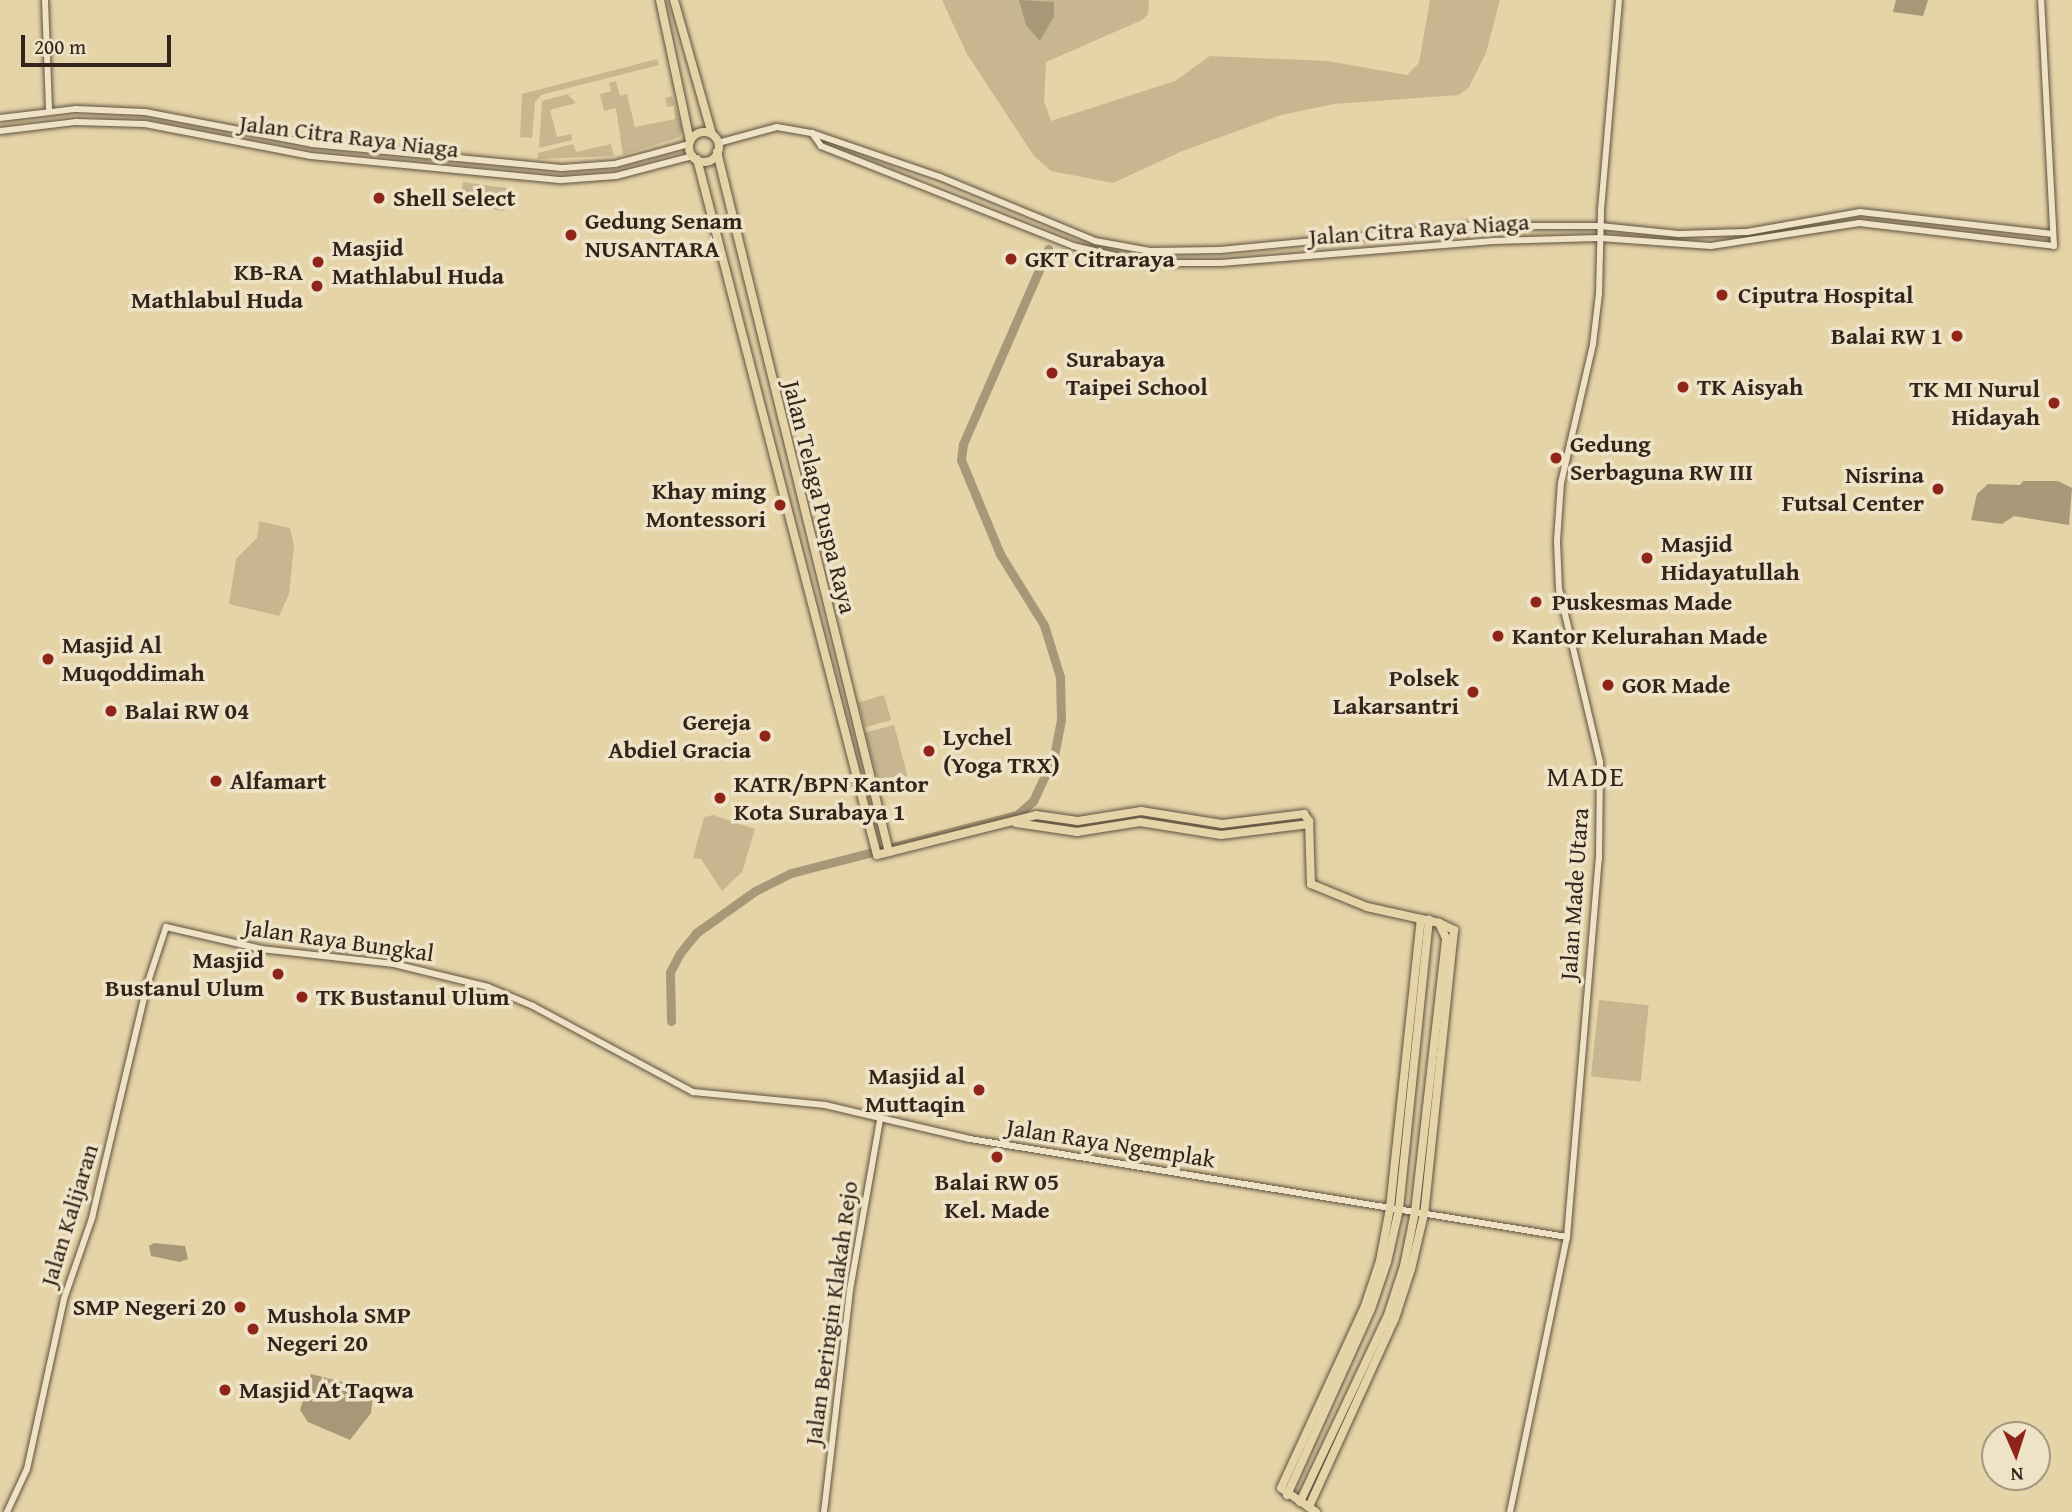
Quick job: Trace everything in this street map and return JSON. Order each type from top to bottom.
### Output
[{"type":"main road","points":[[660,0],[678,70],[677,87],[690,143],[695,158],[709,160],[718,148],[691,66],[674,0]]},
{"type":"main road","points":[[678,70],[691,66]]},
{"type":"main road","points":[[690,143],[700,133],[712,134]]},
{"type":"main road","name":"Jalan Telaga Puspa Raya","points":[[695,158],[719,234],[876,853],[888,850],[733,230],[718,148]]},
{"type":"main road","points":[[719,234],[733,230]]},
{"type":"main road","points":[[888,850],[1031,820],[1079,821],[1141,811],[1222,824],[1300,814],[1307,816],[1309,824],[1311,884],[1367,907],[1439,923],[1450,926],[1454,933],[1420,1213],[1395,1318],[1312,1510],[1287,1496],[1371,1309],[1392,1224],[1425,920]]},
{"type":"main road","points":[[1420,1213],[1446,937],[1439,923]]},
{"type":"main road","points":[[1392,1224],[1416,1228]]},
{"type":"main road","points":[[1300,1502],[1388,1315],[1416,1228]]},
{"type":"street","points":[[45,0],[49,110]]},
{"type":"street","name":"Jalan Made Utara","points":[[1510,1512],[1567,1237],[1599,859],[1600,774],[1597,743],[1559,589],[1557,541],[1561,483],[1593,344],[1619,0]]},
{"type":"street","points":[[2041,0],[2053,234]]},
{"type":"street","name":"Jalan Citra Raya Niaga","points":[[0,118],[49,110],[145,112],[278,139],[591,168],[690,143]]},
{"type":"street","points":[[145,112],[145,124]]},
{"type":"street","name":"Jalan Citra Raya Niaga","points":[[0,131],[76,122],[145,124],[276,151],[592,180],[695,158]]},
{"type":"street","name":"Jalan Citra Raya Niaga","points":[[718,148],[777,127],[812,133],[955,184],[1063,229],[1120,247],[1172,253],[1467,226],[1600,226],[1712,234],[1747,232],[1805,218],[1886,213],[2053,234],[2054,246],[1884,224],[1805,230],[1711,246],[1600,238],[1472,242],[1173,265],[1112,258],[1058,239],[951,194],[821,146],[812,133]]},
{"type":"street","points":[[424,166],[425,154]]},
{"type":"street","points":[[951,194],[955,184]]},
{"type":"street","points":[[1805,218],[1805,230]]},
{"type":"street","name":"Jalan Raya Bungkal","points":[[166,927],[261,949],[394,964],[488,987],[533,1006],[653,1074]]},
{"type":"street","name":"Jalan Kalijaran","points":[[7,1512],[27,1469],[64,1299],[92,1218],[148,982],[166,927]]},
{"type":"street","name":"Jalan Raya Ngemplak","points":[[653,1074],[693,1092],[809,1102],[971,1139],[1567,1237]]},
{"type":"street","name":"Jalan Beringin Klakah Rejo","points":[[824,1512],[848,1303],[880,1120]]},
{"type":"shaded area","points":[[942,0],[1149,0],[1148,14],[1142,20],[1046,62],[1044,101],[1051,121],[1175,81],[1210,56],[1327,61],[1407,75],[1419,63],[1430,0],[1500,0],[1486,53],[1469,87],[1459,95],[1334,104],[1281,115],[1180,152],[1113,183],[1051,171],[1034,156],[967,54]]},
{"type":"shaded area","points":[[1019,0],[1054,2],[1054,16],[1040,41],[1026,25]]},
{"type":"shaded area","points":[[1896,0],[1928,0],[1923,16],[1893,12]]},
{"type":"shaded area","points":[[657,59],[659,65],[541,95],[535,102],[532,138],[520,137],[522,94]]},
{"type":"shaded area","points":[[616,81],[620,96],[627,94],[635,127],[675,119],[674,106],[667,107],[665,98],[672,96],[682,128],[680,137],[623,155],[616,108],[604,111],[600,94],[611,91],[609,83]]},
{"type":"shaded area","points":[[576,92],[568,95],[576,103],[550,110],[557,137],[571,134],[572,140],[539,148],[542,101]]},
{"type":"shaded area","points":[[573,144],[576,152],[611,144],[614,156],[538,159],[538,153]]},
{"type":"shaded area","points":[[463,182],[507,188],[503,211],[460,205]]},
{"type":"shaded area","points":[[2023,481],[2058,481],[2072,488],[2069,525],[2014,516],[2002,524],[1971,520],[1977,494],[1988,484],[2020,485]]},
{"type":"shaded area","points":[[259,521],[290,528],[294,546],[289,594],[279,616],[229,604],[236,559],[257,538]]},
{"type":"shaded area","points":[[884,695],[891,720],[865,727],[858,702]]},
{"type":"shaded area","points":[[894,725],[907,775],[878,783],[865,733]]},
{"type":"shaded area","points":[[713,815],[755,829],[742,872],[722,891],[701,859],[693,858],[704,817]]},
{"type":"shaded area","points":[[1599,1000],[1649,1005],[1641,1082],[1591,1077]]},
{"type":"shaded area","points":[[154,1243],[185,1246],[188,1259],[180,1262],[151,1256],[149,1246]]},
{"type":"shaded area","points":[[311,1374],[367,1388],[373,1394],[371,1413],[350,1440],[308,1422],[300,1410]]},
{"type":"waterway","points":[[671,1021],[670,972],[680,953],[696,933],[755,891],[791,873],[1017,815],[1033,801],[1054,756],[1061,720],[1060,677],[1044,625],[1000,554],[961,460],[963,444],[1048,249]]},
{"type":"place","name":"Shell Select","points":[[379,198]]},
{"type":"place","name":"Gedung Senam NUSANTARA","points":[[571,235]]},
{"type":"place","name":"GKT Citraraya","points":[[1011,259]]},
{"type":"place","name":"Masjid Mathlabul Huda","points":[[318,262]]},
{"type":"place","name":"KB-RA Mathlabul Huda","points":[[317,286]]},
{"type":"place","name":"Ciputra Hospital","points":[[1722,295]]},
{"type":"place","name":"Balai RW 1","points":[[1957,336]]},
{"type":"place","name":"Surabaya Taipei School","points":[[1052,373]]},
{"type":"place","name":"TK Aisyah","points":[[1683,387]]},
{"type":"place","name":"TK MI Nurul Hidayah","points":[[2054,403]]},
{"type":"place","name":"Gedung Serbaguna RW III","points":[[1556,458]]},
{"type":"place","name":"Nisrina Futsal Center","points":[[1938,489]]},
{"type":"place","name":"Khay ming Montessori","points":[[780,505]]},
{"type":"place","name":"Masjid Hidayatullah","points":[[1647,558]]},
{"type":"place","name":"Puskesmas Made","points":[[1536,602]]},
{"type":"place","name":"Kantor Kelurahan Made","points":[[1498,636]]},
{"type":"place","name":"Masjid Al Muqoddimah","points":[[48,659]]},
{"type":"place","name":"GOR Made","points":[[1608,685]]},
{"type":"place","name":"Polsek Lakarsantri","points":[[1473,692]]},
{"type":"place","name":"Balai RW 04","points":[[111,711]]},
{"type":"place","name":"Gereja Abdiel Gracia","points":[[765,736]]},
{"type":"place","name":"Lychel (Yoga TRX)","points":[[929,751]]},
{"type":"place","name":"Alfamart","points":[[216,781]]},
{"type":"place","name":"KATR/BPN Kantor Kota Surabaya 1","points":[[720,798]]},
{"type":"place","name":"Masjid Bustanul Ulum","points":[[278,974]]},
{"type":"place","name":"TK Bustanul Ulum","points":[[302,997]]},
{"type":"place","name":"Masjid al Muttaqin","points":[[979,1090]]},
{"type":"place","name":"Balai RW 05 Kel. Made","points":[[997,1157]]},
{"type":"place","name":"SMP Negeri 20","points":[[240,1307]]},
{"type":"place","name":"Mushola SMP Negeri 20","points":[[253,1329]]},
{"type":"place","name":"Masjid At Taqwa","points":[[225,1390]]},
{"type":"district","name":"MADE","points":[[1586,776]]}]
